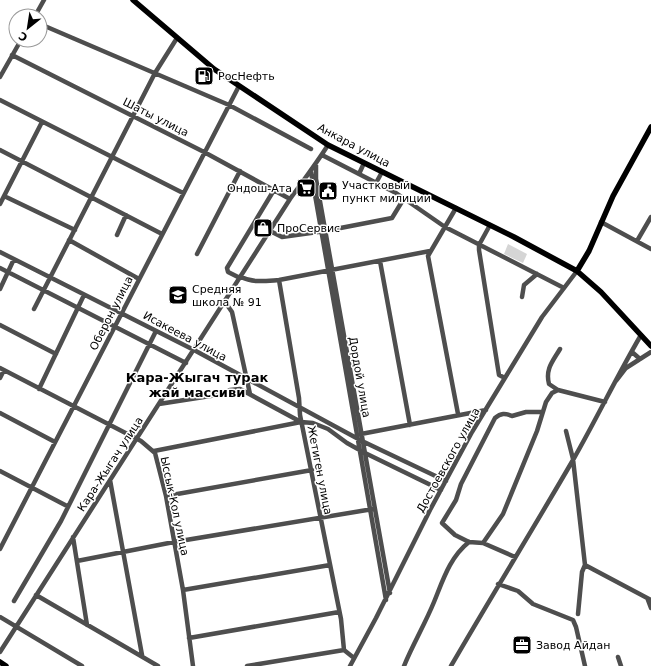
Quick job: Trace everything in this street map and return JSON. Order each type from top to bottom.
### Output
[{"type":"main road","name":"Анкара улица","points":[[133,0],[198,57],[328,145],[548,254],[577,271],[601,292],[651,346]]},
{"type":"main road","points":[[577,271],[589,251],[601,222],[651,127]]},
{"type":"main road","points":[[0,662],[6,666]]},
{"type":"street","points":[[48,27],[229,105],[311,149]]},
{"type":"street","points":[[34,309],[155,73],[177,38]]},
{"type":"street","points":[[0,77],[16,48]]},
{"type":"street","name":"Шаты улица","points":[[12,55],[204,152],[290,199]]},
{"type":"street","name":"Оберон улица","points":[[0,549],[239,86]]},
{"type":"street","points":[[0,100],[183,193]]},
{"type":"street","points":[[0,204],[21,160],[42,122]]},
{"type":"street","name":"Кара-Жыгач улица","points":[[0,652],[290,199],[310,176],[328,145]]},
{"type":"street","points":[[0,150],[162,234]]},
{"type":"street","points":[[322,155],[396,193],[403,200],[445,227],[564,288]]},
{"type":"street","points":[[359,174],[364,163]]},
{"type":"street","name":"Дордой улица","points":[[316,165],[316,178],[323,232]]},
{"type":"street","points":[[197,254],[240,171]]},
{"type":"street","points":[[376,183],[382,172]]},
{"type":"street","name":"Дордой улица","points":[[310,176],[330,270],[359,435],[359,450],[390,593]]},
{"type":"street","points":[[274,190],[227,268],[228,272],[248,281],[259,282],[279,280],[430,251]]},
{"type":"street","points":[[4,196],[75,230]]},
{"type":"street","points":[[270,231],[282,237],[323,232],[392,218],[403,200]]},
{"type":"street","points":[[456,208],[428,256],[458,414]]},
{"type":"street","points":[[117,235],[126,215]]},
{"type":"street","points":[[637,241],[651,217]]},
{"type":"street","points":[[601,222],[651,249]]},
{"type":"street","points":[[490,225],[479,245],[499,375],[505,378]]},
{"type":"street","points":[[69,240],[139,279]]},
{"type":"street","name":"Исакеева улица","points":[[0,252],[194,350],[300,407],[359,435]]},
{"type":"street","points":[[0,289],[14,259]]},
{"type":"street","points":[[380,261],[410,425]]},
{"type":"street","points":[[0,268],[186,363]]},
{"type":"street","name":"Достоевского улица","points":[[350,666],[390,593],[440,490],[542,317],[577,271]]},
{"type":"street","points":[[522,297],[524,285],[536,274]]},
{"type":"street","name":"Жетиген улица","points":[[279,280],[300,407],[301,422],[312,470],[339,612],[344,650]]},
{"type":"street","points":[[39,389],[84,295]]},
{"type":"street","points":[[225,302],[232,312],[250,394]]},
{"type":"street","points":[[0,325],[56,354]]},
{"type":"street","points":[[14,601],[61,521],[156,331]]},
{"type":"street","points":[[451,666],[573,459],[641,335]]},
{"type":"street","points":[[560,349],[548,369],[547,376],[549,384],[558,390],[605,402]]},
{"type":"street","points":[[632,352],[640,359]]},
{"type":"street","points":[[615,382],[626,368],[651,352]]},
{"type":"street","points":[[0,378],[2,369]]},
{"type":"street","name":"Ыссык-Кол улица","points":[[2,369],[137,439],[154,451],[157,457],[166,496],[183,590],[193,666]]},
{"type":"street","points":[[160,404],[218,395],[235,389],[240,389],[301,422]]},
{"type":"street","points":[[483,543],[503,514],[537,431],[546,402],[552,393],[558,390]]},
{"type":"street","points":[[359,435],[458,414],[486,410]]},
{"type":"street","points":[[515,557],[483,543],[469,542],[455,535],[442,523],[456,500],[461,484],[495,418],[501,414],[512,416],[526,412],[542,412]]},
{"type":"street","points":[[0,413],[55,442]]},
{"type":"street","points":[[154,451],[301,422],[313,423],[328,429],[364,453],[440,490]]},
{"type":"street","points":[[566,431],[573,459],[585,565],[582,572],[578,614]]},
{"type":"street","name":"Дордой улица","points":[[359,435],[362,440],[386,600]]},
{"type":"street","points":[[362,440],[446,481]]},
{"type":"street","points":[[166,496],[312,470]]},
{"type":"street","points":[[0,471],[68,506]]},
{"type":"street","points":[[427,483],[431,474]]},
{"type":"street","points":[[110,480],[142,655]]},
{"type":"street","points":[[77,561],[174,542],[372,509]]},
{"type":"street","points":[[73,537],[87,625]]},
{"type":"street","points":[[404,666],[434,602],[443,578],[459,550],[469,542]]},
{"type":"street","points":[[183,590],[330,565]]},
{"type":"street","points":[[585,565],[650,600],[651,608]]},
{"type":"street","points":[[387,581],[390,584],[395,582]]},
{"type":"street","points":[[498,584],[518,591],[530,603],[573,620],[585,666]]},
{"type":"street","points":[[384,590],[390,593]]},
{"type":"street","points":[[36,595],[142,655],[158,666]]},
{"type":"street","points":[[189,638],[339,612]]},
{"type":"street","points":[[0,617],[82,666]]},
{"type":"street","points":[[247,666],[344,650],[354,658]]},
{"type":"street","points":[[618,657],[621,666]]},
{"type":"shaded area","points":[[508,244],[527,254],[523,263],[504,254]]},
{"type":"place","name":"РосНефть","points":[[204,76]]},
{"type":"place","name":"Ондош-Ата","points":[[306,188]]},
{"type":"place","name":"Участковый пункт милиции","points":[[328,191]]},
{"type":"place","name":"ПроСервис","points":[[263,228]]},
{"type":"place","name":"Средняя школа № 91","points":[[178,295]]},
{"type":"place","name":"Завод Айдан","points":[[522,645]]},
{"type":"district","name":"Кара-Жыгач турак жай массиви","points":[[197,384]]}]
